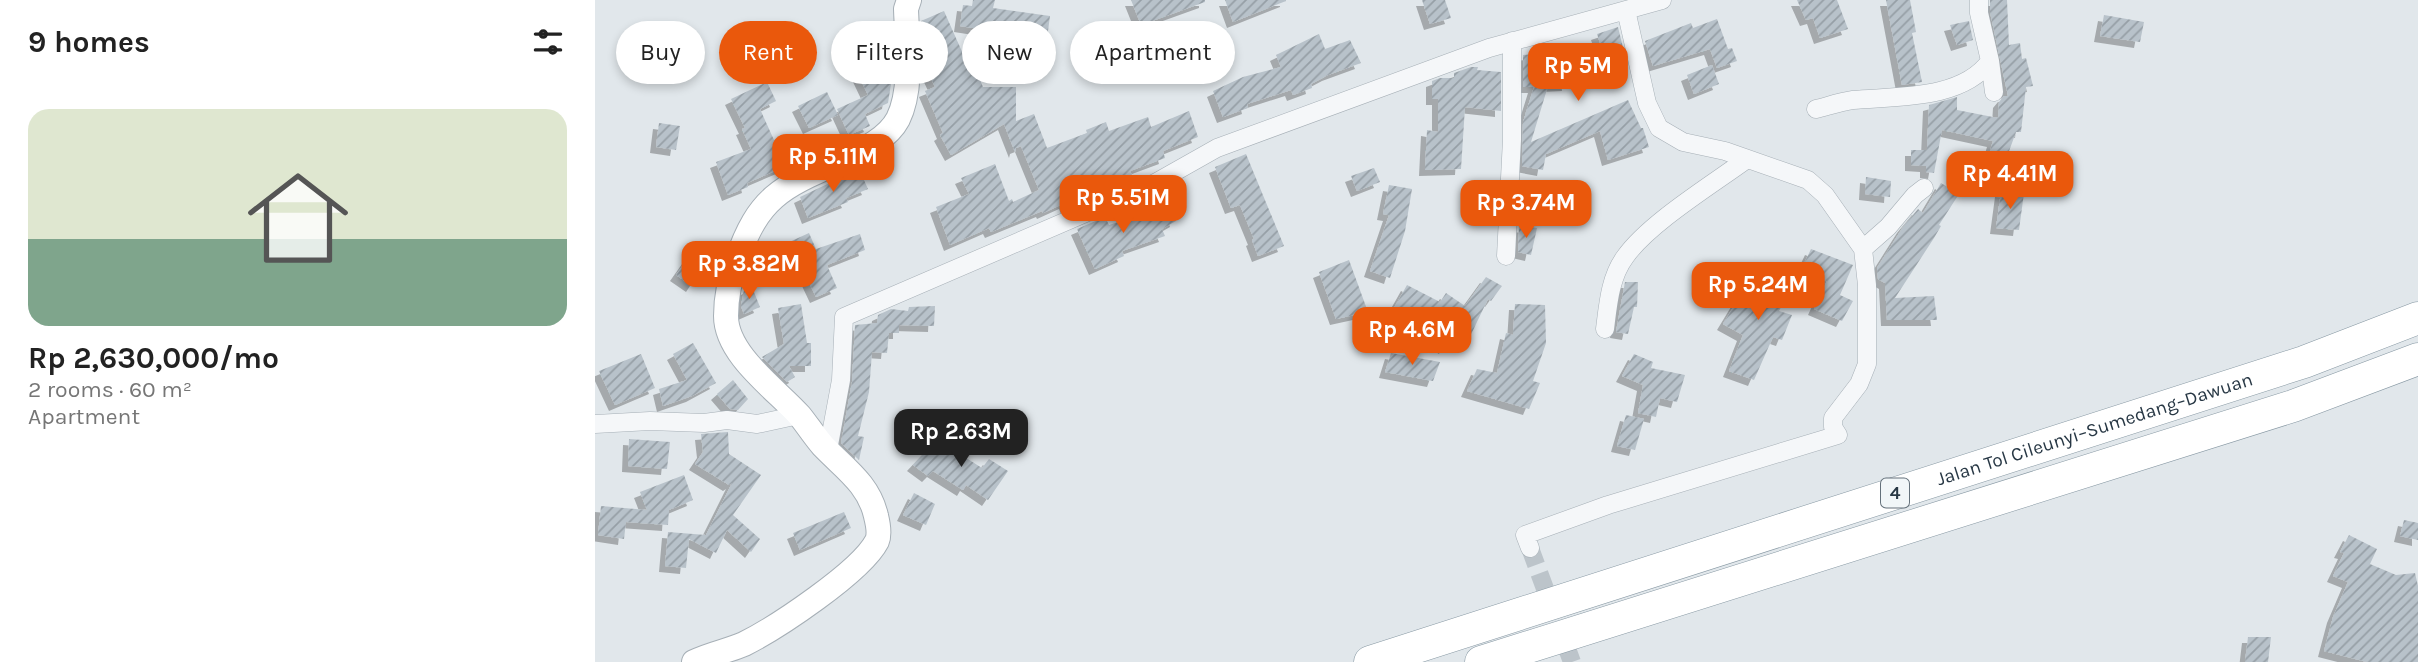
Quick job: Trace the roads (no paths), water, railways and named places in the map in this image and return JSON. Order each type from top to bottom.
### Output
[{"type":"highway","name":"Jalan Tol Cileunyi–Sumedang–Dawuan","points":[[1370,662],[2291,366],[2418,317]]},
{"type":"highway","name":"Jalan Tol Cileunyi–Sumedang–Dawuan","points":[[1481,662],[2293,406],[2418,359]]},
{"type":"main road","points":[[694,662],[740,646],[769,632],[865,559],[878,539],[879,524],[869,494],[799,415],[747,362],[730,334],[726,321],[726,299],[746,232],[756,215],[770,200],[799,181],[862,151],[877,141],[898,120],[907,74],[906,9],[909,0]]},
{"type":"street","points":[[828,450],[841,380],[844,317],[1155,183],[1217,148],[1489,48],[1662,0]]},
{"type":"street","points":[[1979,0],[1994,92]]},
{"type":"street","points":[[1530,548],[1525,535],[1608,505],[1838,435],[1832,424],[1833,416],[1859,384],[1867,364],[1867,285],[1863,249],[1840,214],[1808,180],[1724,151],[1683,142],[1659,128],[1647,103],[1626,10]]},
{"type":"street","points":[[1506,256],[1512,139],[1512,41]]},
{"type":"street","points":[[1815,109],[1849,101],[1926,94],[1968,81],[1981,73],[1990,61]]},
{"type":"street","points":[[1605,329],[1613,281],[1625,257],[1645,236],[1747,159]]},
{"type":"street","points":[[1863,249],[1888,227],[1924,188]]},
{"type":"street","points":[[595,425],[727,420],[757,424],[799,415]]},
{"type":"tunnel","points":[[1530,548],[1572,662]]}]
